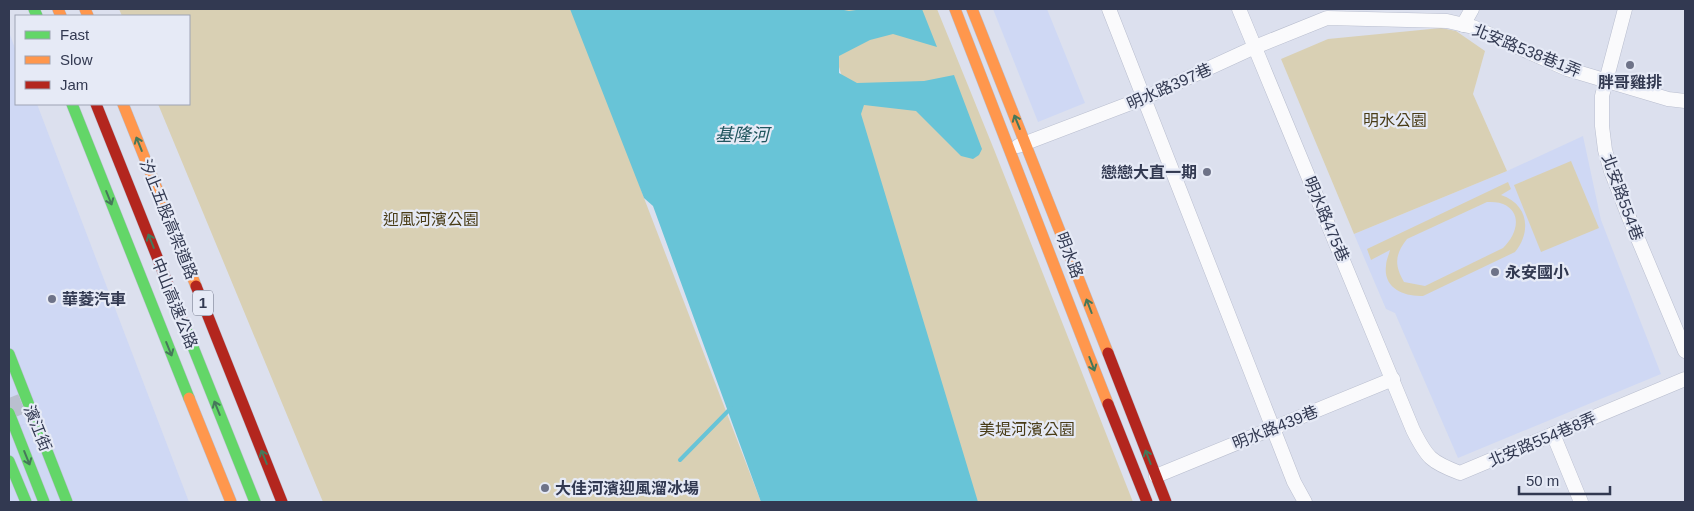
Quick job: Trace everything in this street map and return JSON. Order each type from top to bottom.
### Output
[{"type":"main road","points":[[946,9],[1022,200],[1042,237]]},
{"type":"main road","name":"明水路","points":[[956,9],[1011,150],[1042,237],[1146,502]]},
{"type":"main road","name":"明水路","points":[[972,9],[1166,502]]},
{"type":"main road","name":"中山高速公路","points":[[72,105],[230,502]]},
{"type":"main road","name":"中山高速公路","points":[[96,105],[255,502]]},
{"type":"main road","name":"汐止五股高架道路","points":[[123,105],[282,502]]},
{"type":"main road","name":"濱江街","points":[[9,354],[67,502]]},
{"type":"main road","name":"濱江街","points":[[9,375],[60,502]]},
{"type":"main road","points":[[9,413],[44,502]]},
{"type":"main road","points":[[10,466],[26,502]]},
{"type":"street","points":[[1109,9],[1272,428],[1294,482],[1305,502]]},
{"type":"street","name":"明水路475巷","points":[[1239,9],[1414,430]]},
{"type":"street","points":[[1463,25],[1472,9]]},
{"type":"street","name":"北安路554巷","points":[[1625,9],[1602,96],[1602,126],[1605,150],[1611,171],[1685,351]]},
{"type":"street","name":"明水路397巷","points":[[1011,150],[1144,98],[1325,14]]},
{"type":"street","name":"北安路538巷1弄","points":[[1325,14],[1447,20],[1473,27],[1567,69],[1668,99],[1685,101]]},
{"type":"street","name":"明水路439巷","points":[[1156,476],[1393,379]]},
{"type":"street","name":"北安路554巷8弄","points":[[1414,430],[1424,450],[1438,464],[1460,473],[1685,379]]},
{"type":"street","points":[[1553,434],[1581,502]]},
{"type":"shaded area","points":[[993,9],[1047,9],[1085,103],[1038,122]]},
{"type":"shaded area","points":[[9,32],[15,48],[15,105],[37,105],[189,502],[9,502]]},
{"type":"shaded area","name":"永安國小","points":[[1583,136],[1601,220],[1661,374],[1458,458],[1395,313],[1386,309],[1354,234],[1507,171]]},
{"type":"green space","name":"迎風河濱公園","points":[[119,9],[577,9],[644,198],[761,502],[323,502],[158,105],[190,105],[190,15],[122,15]]},
{"type":"green space","name":"美堤河濱公園","points":[[821,9],[937,9],[1133,502],[974,502]]},
{"type":"green space","name":"明水公園","points":[[1441,28],[1456,31],[1485,51],[1473,94],[1507,171],[1354,234],[1281,59],[1328,39]]},
{"type":"green space","points":[[1571,161],[1599,228],[1541,252],[1514,185]]},
{"type":"green space","points":[[1508,182],[1511,189],[1501,195],[1517,205],[1522,211],[1524,219],[1524,236],[1515,252],[1423,296],[1402,293],[1391,285],[1386,274],[1386,262],[1390,250],[1371,260],[1367,249]],"holes":[[[1487,202],[1501,203],[1510,208],[1514,213],[1516,225],[1508,243],[1503,248],[1425,286],[1404,282],[1397,265],[1397,260],[1400,250],[1407,239]]]},
{"type":"water","name":"基隆河","points":[[570,9],[839,9],[849,11],[863,9],[922,9],[937,47],[893,34],[870,40],[839,56],[839,73],[857,83],[924,81],[954,75],[982,149],[979,155],[973,159],[961,156],[916,111],[864,105],[861,114],[978,502],[761,502],[653,206],[644,198]]},
{"type":"waterway","points":[[680,460],[731,408]]},
{"type":"tunnel","points":[[9,398],[20,426]]},
{"type":"traffic: fast","points":[[34,9],[37,15]]},
{"type":"traffic: fast","points":[[72,105],[189,398]]},
{"type":"traffic: fast","points":[[183,322],[255,502]]},
{"type":"traffic: fast","points":[[9,354],[67,502]]},
{"type":"traffic: fast","points":[[9,413],[44,502]]},
{"type":"traffic: fast","points":[[9,461],[26,502]]},
{"type":"traffic: slow","points":[[58,9],[61,15]]},
{"type":"traffic: slow","points":[[85,9],[88,15]]},
{"type":"traffic: slow","points":[[955,9],[1108,404]]},
{"type":"traffic: slow","points":[[972,9],[1108,353]]},
{"type":"traffic: slow","points":[[123,105],[196,286]]},
{"type":"traffic: slow","points":[[189,398],[231,502]]},
{"type":"traffic: jam","points":[[96,105],[183,322]]},
{"type":"traffic: jam","points":[[196,286],[282,502]]},
{"type":"traffic: jam","points":[[1108,353],[1166,502]]},
{"type":"traffic: jam","points":[[1108,404],[1147,502]]},
{"type":"place","name":"胖哥雞排","points":[[1630,65]]},
{"type":"place","name":"戀戀大直一期","points":[[1207,172]]},
{"type":"place","name":"永安國小","points":[[1495,272]]},
{"type":"place","name":"華菱汽車","points":[[52,299]]},
{"type":"place","name":"大佳河濱迎風溜冰場","points":[[545,488]]}]
